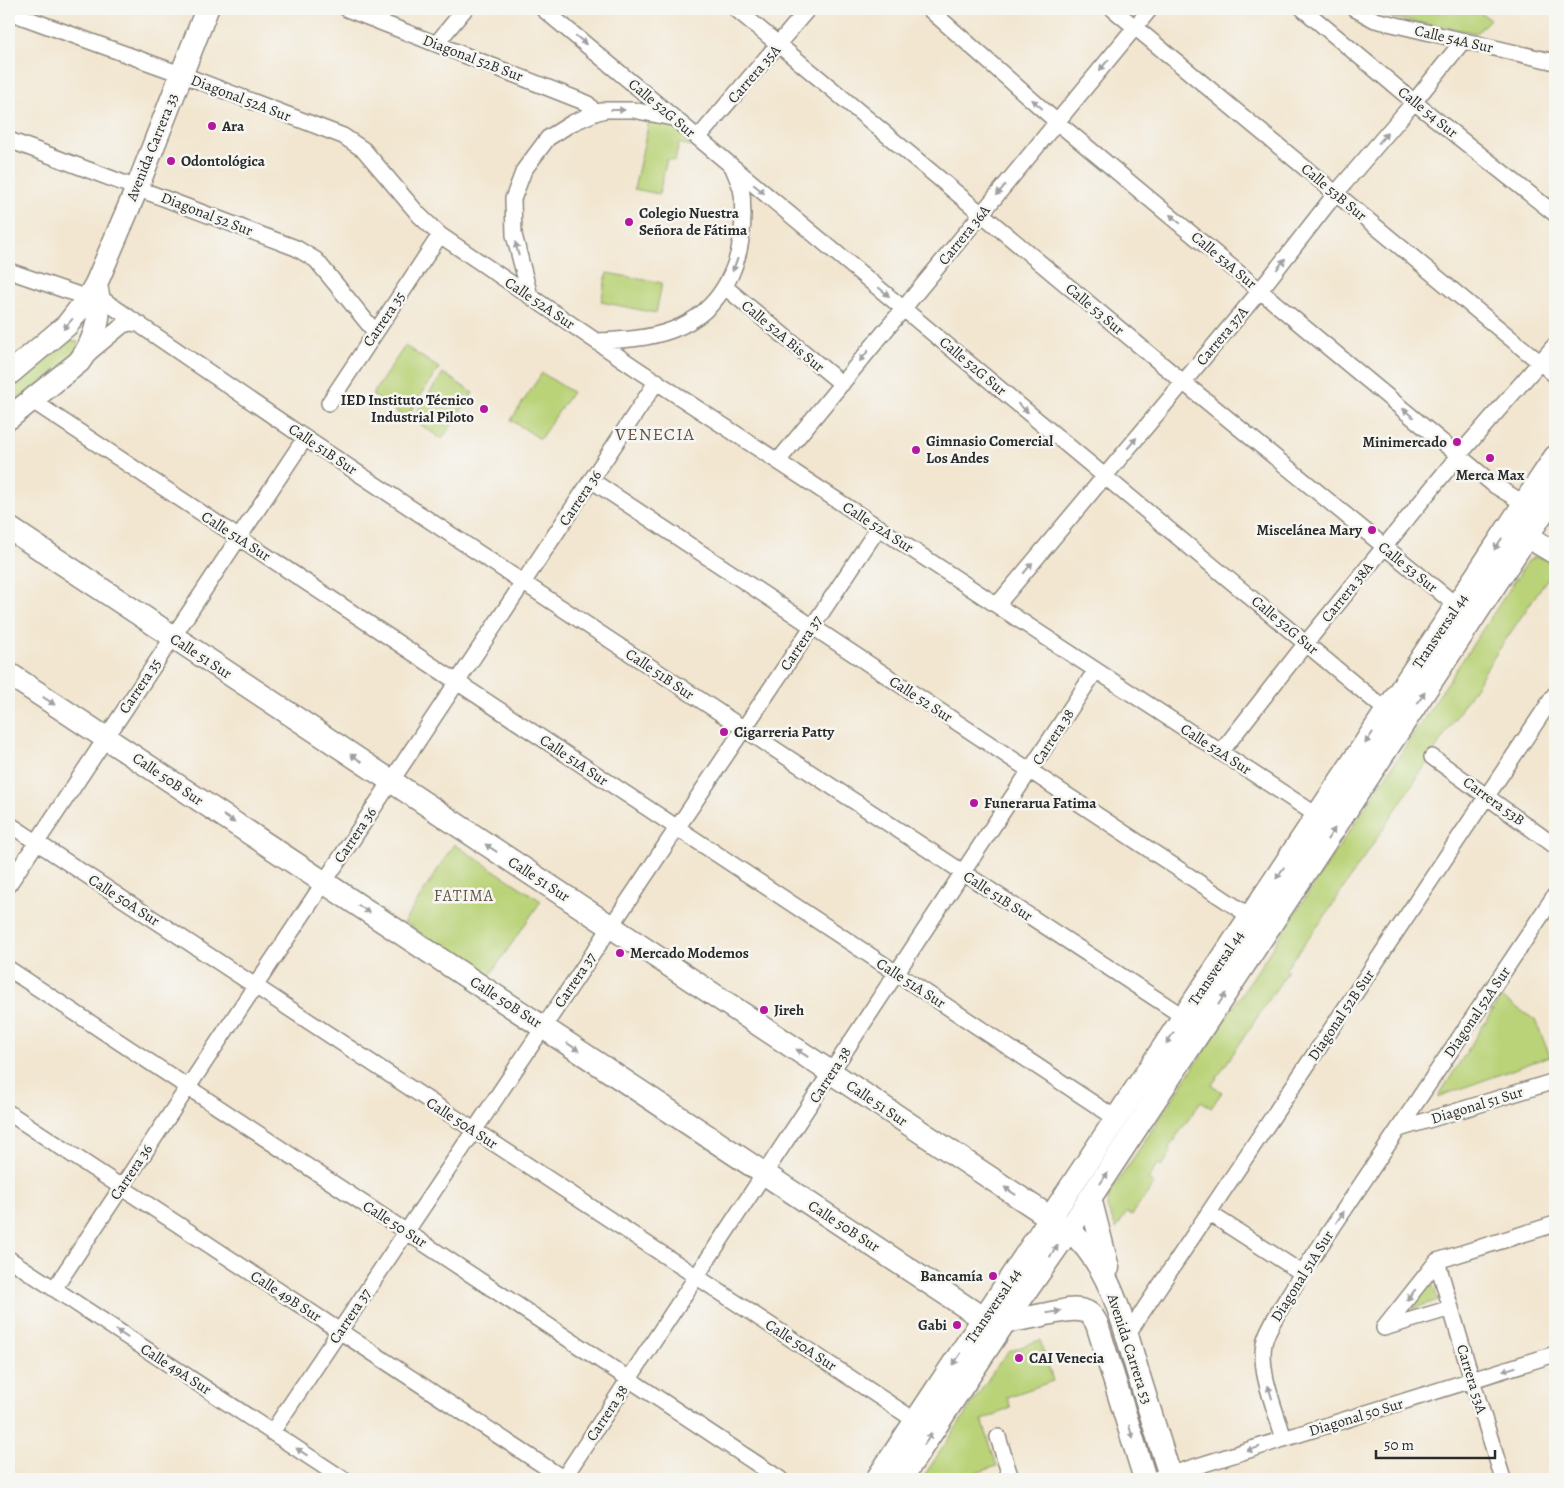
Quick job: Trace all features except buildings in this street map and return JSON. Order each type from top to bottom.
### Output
[{"type":"main road","name":"Avenida Carrera 33","points":[[9,374],[63,329],[94,293],[207,9]]},
{"type":"main road","name":"Avenida Carrera 33","points":[[9,418],[79,362],[86,352],[99,320],[94,293]]},
{"type":"main road","name":"Transversal 44","points":[[902,1479],[1006,1320],[1117,1119],[1184,1017],[1318,816],[1395,718],[1528,536],[1555,457]]},
{"type":"main road","name":"Transversal 44","points":[[877,1479],[984,1319],[1060,1224],[1090,1198],[1395,718],[1457,606],[1535,513],[1555,494]]},
{"type":"main road","name":"Calle 51 Sur","points":[[9,528],[1060,1224]]},
{"type":"main road","points":[[1528,536],[1555,553]]},
{"type":"main road","name":"Calle 50B Sur","points":[[9,674],[984,1319]]},
{"type":"main road","points":[[1090,1198],[1116,1298]]},
{"type":"main road","name":"Avenida Carrera 53","points":[[1060,1224],[1080,1239],[1094,1256],[1116,1298],[1166,1478]]},
{"type":"main road","name":"Avenida Carrera 53","points":[[1006,1320],[1078,1310],[1084,1311],[1095,1319],[1145,1479]]},
{"type":"main road","points":[[984,1319],[991,1321],[1006,1320]]},
{"type":"street","name":"Diagonal 52B Sur","points":[[347,9],[579,100],[588,104],[595,113]]},
{"type":"street","points":[[436,44],[465,9]]},
{"type":"street","name":"Calle 52G Sur","points":[[543,9],[1395,718]]},
{"type":"street","name":"Calle 53 Sur","points":[[736,9],[1183,382],[1457,606]]},
{"type":"street","name":"Carrera 35A","points":[[698,138],[808,9]]},
{"type":"street","name":"Calle 53A Sur","points":[[929,9],[1057,122],[1494,484],[1535,513]]},
{"type":"street","name":"Calle 53B Sur","points":[[1113,9],[1555,375]]},
{"type":"street","name":"Carrera 36A","points":[[778,461],[1150,9]]},
{"type":"street","name":"Calle 54A Sur","points":[[1355,9],[1374,20],[1463,41],[1553,57]]},
{"type":"street","name":"Calle 54 Sur","points":[[1309,10],[1414,102],[1555,214]]},
{"type":"street","name":"Diagonal 52A Sur","points":[[9,12],[343,136],[364,150],[419,215],[440,235]]},
{"type":"street","name":"Carrera 37A","points":[[997,605],[1260,290],[1336,192],[1414,102],[1463,41]]},
{"type":"street","points":[[530,296],[514,235],[513,199],[524,170],[548,138],[572,123],[595,113],[614,110],[633,110],[676,120]]},
{"type":"street","name":"Diagonal 52 Sur","points":[[9,140],[287,244],[308,254],[328,273],[376,332]]},
{"type":"street","points":[[597,341],[644,337],[674,329],[698,316],[717,299],[725,287],[738,259],[743,228],[742,193],[733,167]]},
{"type":"street","name":"Calle 52A Sur","points":[[440,235],[657,381],[1318,816]]},
{"type":"street","name":"Carrera 35","points":[[329,403],[440,235]]},
{"type":"street","name":"Calle 51B Sur","points":[[9,271],[94,293],[305,438],[523,583],[1184,1017]]},
{"type":"street","name":"Calle 52A Bis Sur","points":[[725,287],[842,384]]},
{"type":"street","points":[[79,362],[123,325],[130,323],[140,324]]},
{"type":"street","name":"Carrera 38A","points":[[1221,752],[1306,643],[1459,455],[1555,344]]},
{"type":"street","name":"Carrera 36","points":[[54,1289],[657,381]]},
{"type":"street","name":"Calle 51A Sur","points":[[31,400],[1117,1119]]},
{"type":"street","name":"Carrera 35","points":[[9,884],[305,438]]},
{"type":"street","name":"Calle 52 Sur","points":[[591,480],[1251,917]]},
{"type":"street","name":"Carrera 37","points":[[272,1432],[879,527]]},
{"type":"street","name":"Carrera 38","points":[[563,1479],[1096,670]]},
{"type":"street","name":"Diagonal 52B Sur","points":[[1127,1336],[1555,696]]},
{"type":"street","name":"Carrera 53B","points":[[1432,757],[1555,846]]},
{"type":"street","name":"Calle 50A Sur","points":[[9,824],[916,1421]]},
{"type":"street","name":"Diagonal 52A Sur","points":[[1399,1129],[1555,895]]},
{"type":"street","name":"Calle 50 Sur","points":[[9,969],[780,1479]]},
{"type":"street","name":"Diagonal 51 Sur","points":[[1399,1129],[1555,1081]]},
{"type":"street","name":"Calle 49B Sur","points":[[9,1113],[563,1479]]},
{"type":"street","name":"Diagonal 51A Sur","points":[[1284,1439],[1264,1370],[1266,1334],[1302,1273],[1399,1129]]},
{"type":"street","points":[[1209,1213],[1302,1273]]},
{"type":"street","points":[[1451,1308],[1384,1328],[1438,1261],[1555,1224]]},
{"type":"street","name":"Calle 49A Sur","points":[[9,1259],[343,1479]]},
{"type":"street","name":"Carrera 53A","points":[[1438,1261],[1503,1479]]},
{"type":"street","name":"Diagonal 50 Sur","points":[[1166,1478],[1555,1354]]},
{"type":"street","points":[[998,1437],[1012,1479]]},
{"type":"green space","points":[[1377,9],[1475,9],[1490,19],[1477,33],[1392,18]]},
{"type":"green space","points":[[650,117],[674,124],[693,141],[691,146],[679,143],[675,161],[667,159],[659,194],[634,189]]},
{"type":"green space","points":[[607,273],[662,283],[656,313],[601,302]]},
{"type":"green space","points":[[70,340],[78,342],[79,351],[9,409],[9,388]]},
{"type":"green space","points":[[405,346],[439,368],[406,418],[372,395]]},
{"type":"green space","points":[[443,373],[473,393],[442,439],[412,419]]},
{"type":"green space","points":[[542,373],[572,392],[540,439],[511,420]]},
{"type":"green space","points":[[1535,557],[1544,558],[1555,565],[1555,567],[1323,919],[1285,969],[1288,971],[1212,1085],[1222,1092],[1211,1108],[1201,1101],[1168,1149],[1171,1152],[1162,1166],[1158,1164],[1148,1179],[1154,1184],[1132,1215],[1127,1212],[1116,1229],[1107,1207],[1109,1195],[1528,561]]},
{"type":"green space","points":[[454,844],[541,901],[488,978],[404,922]]},
{"type":"green space","points":[[1501,997],[1535,1020],[1550,1056],[1438,1097]]},
{"type":"green space","points":[[1432,1282],[1438,1300],[1412,1309]]},
{"type":"green space","points":[[1040,1340],[1053,1381],[1007,1397],[1011,1408],[982,1420],[997,1466],[958,1479],[922,1479],[1001,1360],[1010,1351]]},
{"type":"place","name":"Ara","points":[[212,126]]},
{"type":"place","name":"Odontológica","points":[[171,161]]},
{"type":"place","name":"Colegio Nuestra Señora de Fátima","points":[[629,222]]},
{"type":"place","name":"IED Instituto Técnico Industrial Piloto","points":[[484,409]]},
{"type":"place","name":"Minimercado","points":[[1457,442]]},
{"type":"place","name":"Gimnasio Comercial Los Andes","points":[[916,450]]},
{"type":"place","name":"Merca Max","points":[[1490,458]]},
{"type":"place","name":"Miscelánea Mary","points":[[1372,530]]},
{"type":"place","name":"Cigarreria Patty","points":[[724,732]]},
{"type":"place","name":"Funerarua Fatima","points":[[974,803]]},
{"type":"place","name":"Mercado Modemos","points":[[620,953]]},
{"type":"place","name":"Jireh","points":[[764,1010]]},
{"type":"place","name":"Bancamía","points":[[993,1276]]},
{"type":"place","name":"Gabi","points":[[957,1325]]},
{"type":"place","name":"CAI Venecia","points":[[1019,1358]]},
{"type":"district","name":"VENECIA","points":[[655,434]]},
{"type":"district","name":"FATIMA","points":[[464,895]]}]
